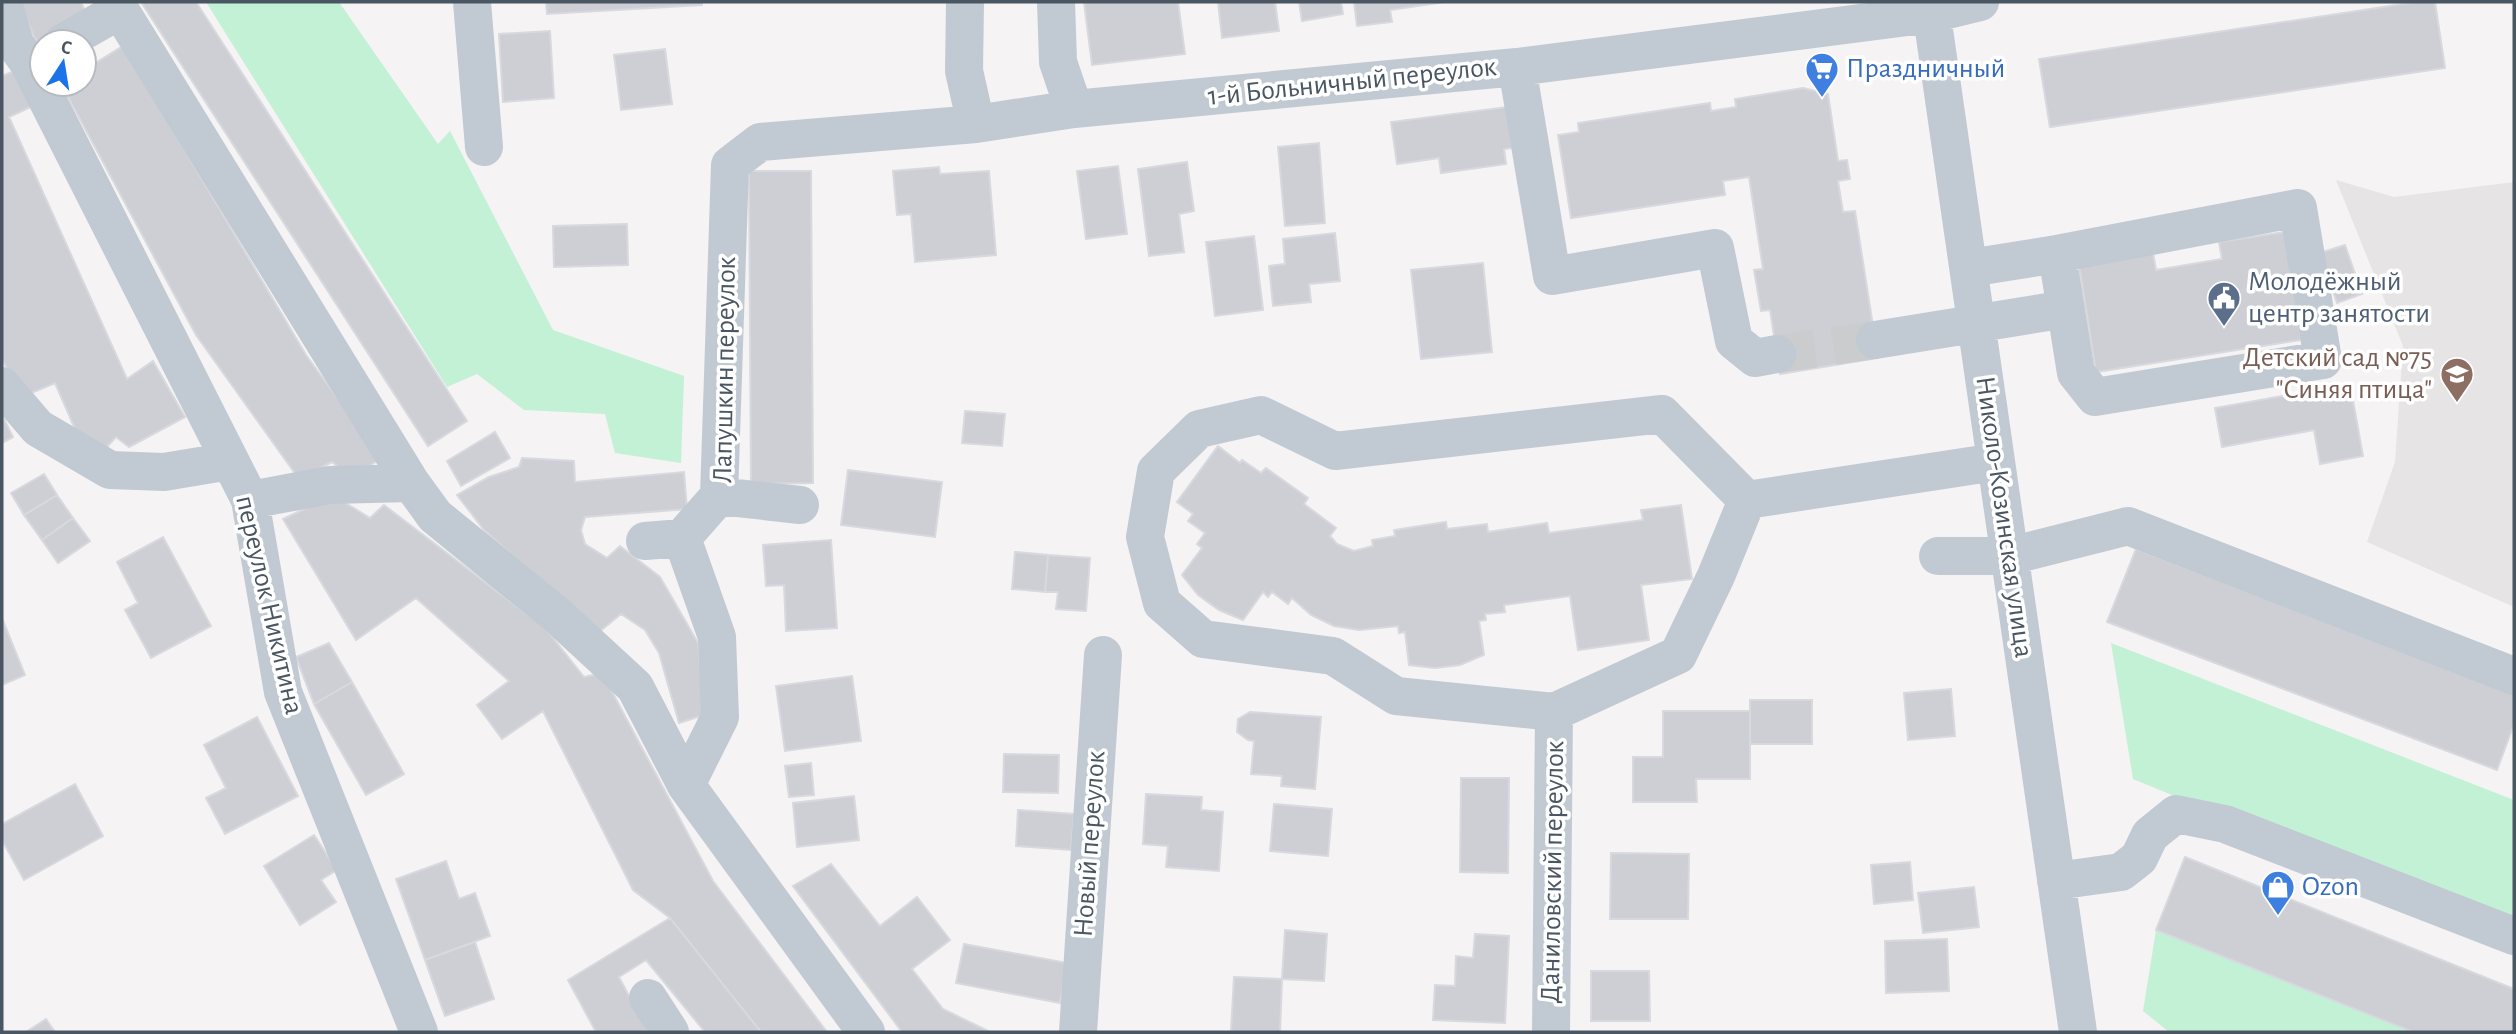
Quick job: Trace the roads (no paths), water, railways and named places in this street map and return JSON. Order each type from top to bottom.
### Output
[{"type":"street","name":"переулок Никитина","points":[[2,2],[22,52],[250,500],[283,692],[419,1032]]},
{"type":"street","points":[[472,2],[484,146]]},
{"type":"street","points":[[965,2],[964,71],[976,124]]},
{"type":"street","points":[[1056,2],[1058,62],[1073,109]]},
{"type":"street","name":"1-й Больничный переулок","points":[[730,165],[760,142],[976,124],[1073,109],[1517,66],[1980,2]]},
{"type":"street","points":[[85,28],[118,6],[411,482],[435,516],[558,617],[635,687],[686,785],[866,1032]]},
{"type":"street","name":"Николо-Козинская улица","points":[[1930,8],[2078,1032]]},
{"type":"street","points":[[1517,66],[1552,276],[1715,248],[1734,341],[1755,358],[1777,354]]},
{"type":"street","name":"Лапушкин переулок","points":[[730,165],[719,496],[800,505]]},
{"type":"street","points":[[1969,268],[2298,208],[2323,360],[2095,397],[2076,373],[2057,254]]},
{"type":"street","points":[[1875,340],[2066,309]]},
{"type":"street","points":[[2,386],[38,428],[110,470],[164,472],[230,461]]},
{"type":"street","points":[[1662,414],[1747,500],[1716,576],[1678,655],[1554,712],[1396,696],[1333,656],[1203,639],[1162,603],[1145,537],[1156,471],[1199,429],[1261,415],[1335,451],[1662,414]]},
{"type":"street","points":[[1747,500],[1996,462]]},
{"type":"street","points":[[250,500],[330,485],[411,482]]},
{"type":"street","points":[[686,785],[720,718],[717,637],[663,539],[719,496]]},
{"type":"street","points":[[1938,556],[2010,556],[2128,526],[2514,676]]},
{"type":"street","name":"Новый переулок","points":[[1078,1032],[1103,655]]},
{"type":"street","name":"Даниловский переулок","points":[[1551,1032],[1554,712]]},
{"type":"street","points":[[2056,881],[2121,872],[2139,858],[2150,835],[2176,814],[2225,824],[2514,936]]},
{"type":"street","points":[[648,998],[670,1032]]},
{"type":"tunnel","points":[[1777,354],[1875,340]]},
{"type":"place","name":"Праздничный","points":[[1822,99]]},
{"type":"place","name":"Молодёжный центр занятости","points":[[2224,328]]},
{"type":"place","name":"Детский сад №75 \"Синяя птица\"","points":[[2457,404]]},
{"type":"place","name":"Ozon","points":[[2278,917]]}]
